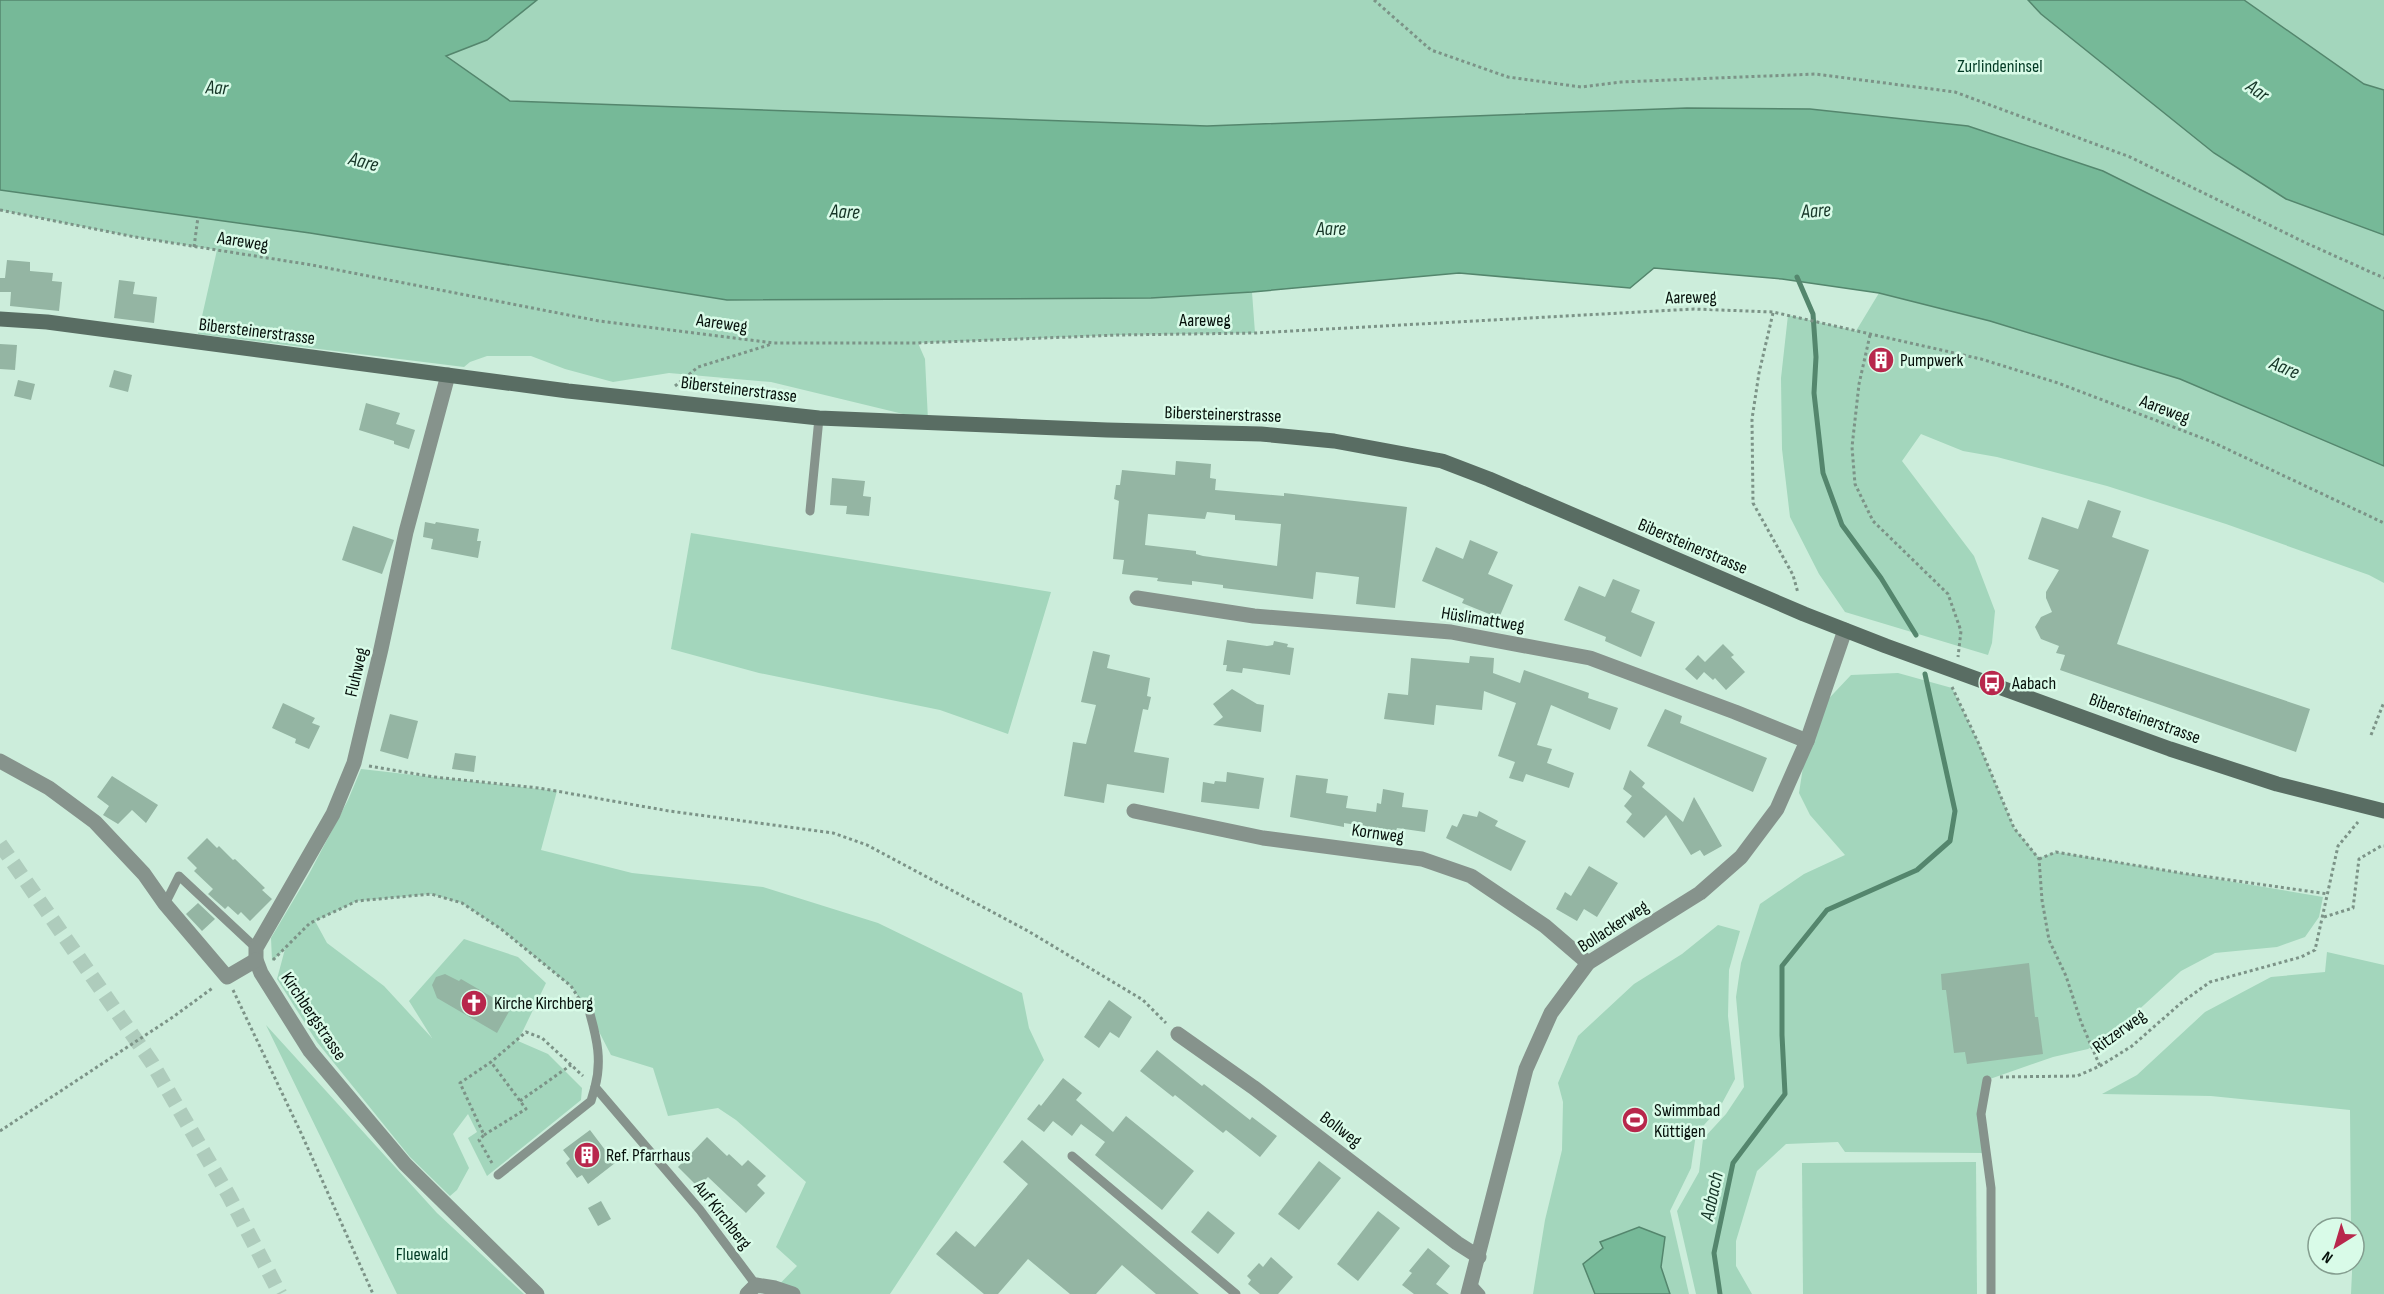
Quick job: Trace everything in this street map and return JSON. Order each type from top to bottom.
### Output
[{"type":"main road","name":"Bibersteinerstrasse","points":[[0,319],[47,322],[448,375],[819,418],[1096,430],[1261,434],[1334,441],[1442,461],[1490,479],[1845,630],[2170,749],[2277,784],[2384,811]]},
{"type":"street","name":"Fluhweg","points":[[258,960],[333,814],[354,763],[406,532],[448,375]]},
{"type":"street","name":"Hüslimattweg","points":[[1137,598],[1254,616],[1451,632],[1590,658],[1807,741]]},
{"type":"street","name":"Bollackerweg","points":[[1474,1291],[1479,1257],[1526,1069],[1551,1013],[1588,963],[1700,892],[1742,857],[1777,808],[1807,741],[1845,630]]},
{"type":"street","points":[[0,761],[49,788],[95,822],[144,874],[165,904],[227,977],[258,960]]},
{"type":"street","name":"Kornweg","points":[[1134,811],[1263,838],[1422,859],[1471,876],[1545,926],[1588,963]]},
{"type":"street","name":"Kirchbergstrasse","points":[[258,960],[310,1052],[398,1155],[490,1250],[537,1294]]},
{"type":"street","name":"Bollweg","points":[[1178,1034],[1253,1087],[1457,1243],[1479,1257]]},
{"type":"street","points":[[752,1289],[775,1288],[793,1294]]},
{"type":"lane","points":[[810,511],[819,418]]},
{"type":"lane","points":[[165,904],[179,876],[258,960]]},
{"type":"lane","points":[[498,1175],[591,1101],[599,1072],[599,1046],[590,1014]]},
{"type":"lane","points":[[1987,1080],[1981,1114],[1991,1188],[1991,1294]]},
{"type":"lane","name":"Auf Kirchberg","points":[[595,1087],[700,1210],[752,1289]]},
{"type":"lane","points":[[1072,1156],[1236,1294]]},
{"type":"path","points":[[1374,0],[1431,50],[1508,77],[1581,87],[1621,82],[1815,74],[1955,92],[2130,157],[2306,243],[2384,278]]},
{"type":"path","name":"Aareweg","points":[[0,210],[135,237],[312,265],[599,321],[774,344],[917,343],[1119,334],[1255,333],[1694,309],[1773,312],[1981,359],[2058,383],[2210,441],[2384,523]]},
{"type":"path","points":[[194,247],[198,216]]},
{"type":"path","points":[[1773,312],[1759,373],[1752,419],[1753,503],[1793,574],[1804,614]]},
{"type":"path","points":[[1870,335],[1859,384],[1852,447],[1855,484],[1873,520],[1948,594],[1961,631],[1952,688],[1978,742],[2014,828],[2039,858],[2042,900],[2049,940],[2066,976],[2081,1022],[2100,1066]]},
{"type":"path","points":[[658,400],[698,367],[774,344]]},
{"type":"path","points":[[2371,735],[2384,702]]},
{"type":"path","points":[[354,763],[434,777],[539,788],[669,811],[833,832],[867,845],[1028,931],[1143,1000],[1178,1034]]},
{"type":"path","name":"Ritzerweg","points":[[1987,1080],[2007,1076],[2077,1076],[2100,1066],[2132,1047],[2181,1003],[2210,982],[2301,957],[2315,950],[2338,846],[2358,823],[2364,807]]},
{"type":"path","points":[[2324,917],[2353,908],[2359,859],[2384,846]]},
{"type":"path","points":[[2039,858],[2056,852],[2328,894]]},
{"type":"path","points":[[258,960],[310,923],[357,901],[431,894],[462,903],[501,929],[571,986],[590,1014]]},
{"type":"path","points":[[0,1131],[173,1017],[227,977],[302,1135],[373,1294]]},
{"type":"path","points":[[484,1136],[460,1083],[491,1062],[526,1032],[542,1038],[595,1087]]},
{"type":"path","points":[[491,1062],[526,1109],[479,1140],[498,1175]]},
{"type":"path","points":[[520,1101],[571,1065]]},
{"type":"green space","name":"Zurlindeninsel","points":[[537,0],[2028,0],[2041,14],[2122,78],[2365,227],[2384,235],[2384,311],[2262,251],[1968,126],[1810,109],[1687,108],[1207,126],[509,101],[445,56],[487,40]]},
{"type":"green space","points":[[2244,0],[2384,0],[2384,90],[2364,84]]},
{"type":"green space","points":[[0,190],[310,233],[727,300],[1151,298],[1252,292],[1255,333],[1119,335],[918,343],[925,359],[928,420],[771,382],[669,373],[613,382],[565,369],[531,356],[487,356],[470,362],[464,367],[198,334],[217,250],[135,237],[0,210]]},
{"type":"green space","points":[[1879,293],[1990,321],[2180,379],[2384,466],[2384,583],[2369,575],[2226,524],[2107,486],[1997,457],[1963,451],[1921,434],[1902,461],[1974,556],[1995,611],[1992,643],[1988,655],[1845,612],[1819,574],[1790,517],[1782,449],[1781,378],[1788,315],[1856,331]]},
{"type":"green space","points":[[691,533],[1051,592],[1008,734],[940,710],[759,673],[671,649]]},
{"type":"green space","points":[[1898,673],[1952,688],[1978,742],[2014,828],[2039,858],[2056,852],[2323,897],[2319,917],[2305,937],[2277,947],[2215,953],[2181,971],[2120,1027],[2088,1049],[2053,1057],[1987,1080],[1981,1114],[1987,1153],[1845,1152],[1838,1142],[1786,1144],[1757,1171],[1736,1241],[1736,1266],[1752,1294],[1696,1294],[1677,1211],[1699,1172],[1703,1139],[1726,1114],[1744,1087],[1736,997],[1741,963],[1760,904],[1804,874],[1845,855],[1810,815],[1799,793],[1807,741],[1818,710],[1851,675]]},
{"type":"green space","points":[[361,769],[557,791],[541,850],[632,873],[763,887],[878,923],[1022,993],[1029,1028],[1044,1060],[890,1294],[770,1294],[797,1266],[776,1247],[806,1182],[736,1120],[718,1108],[668,1116],[653,1068],[611,1055],[590,1014],[571,986],[501,929],[462,903],[431,894],[357,901],[315,921],[327,943],[384,986],[432,1038],[409,1001],[464,939],[518,957],[546,983],[518,1041],[548,1054],[582,1088],[581,1100],[487,1176],[468,1138],[477,1132],[468,1114],[453,1134],[469,1168],[457,1190],[450,1196],[410,1157],[317,1042],[277,979],[285,949],[272,961],[271,938],[309,874],[348,800]]},
{"type":"green space","name":"Swimmbad Küttigen","points":[[1718,925],[1740,931],[1729,970],[1728,1016],[1735,1079],[1720,1107],[1696,1134],[1691,1168],[1670,1211],[1689,1294],[1533,1294],[1545,1220],[1562,1150],[1563,1102],[1558,1083],[1578,1036],[1634,984],[1682,954]]},
{"type":"green space","points":[[2327,952],[2384,965],[2384,1294],[2351,1294],[2352,1276],[2366,1276],[2366,1216],[2351,1216],[2350,1110],[2211,1096],[2102,1094],[2137,1075],[2205,1012],[2271,977],[2325,972]]},
{"type":"green space","name":"Fluewald","points":[[266,1025],[437,1213],[524,1294],[397,1294]]},
{"type":"green space","points":[[1976,1162],[1977,1294],[1803,1294],[1802,1163]]},
{"type":"water","points":[[0,0],[537,0],[487,40],[446,56],[510,101],[1207,126],[1687,108],[1810,109],[1968,126],[2103,171],[2384,311],[2384,466],[2180,379],[1990,321],[1879,293],[1782,279],[1654,268],[1630,288],[1459,273],[1252,292],[1151,298],[727,300],[310,233],[0,190]]},
{"type":"water","name":"Aar","points":[[2028,0],[2244,0],[2364,84],[2384,90],[2384,235],[2286,199],[2214,153],[2041,14]]},
{"type":"water","points":[[1639,1227],[1665,1237],[1661,1267],[1670,1294],[1595,1294],[1583,1264],[1603,1248],[1600,1242]]},
{"type":"building","points":[[7,260],[30,262],[30,271],[53,273],[52,281],[62,282],[59,311],[10,306],[11,292],[0,292],[0,278],[5,278]]},
{"type":"building","points":[[119,280],[135,282],[133,294],[157,297],[154,323],[114,318]]},
{"type":"building","points":[[0,344],[17,345],[15,370],[0,369]]},
{"type":"building","name":"Pumpwerk","points":[[1874,348],[1893,354],[1888,372],[1869,367]]},
{"type":"building","points":[[114,370],[132,375],[128,392],[109,387]]},
{"type":"building","points":[[18,380],[35,384],[31,400],[14,396]]},
{"type":"building","points":[[366,403],[400,413],[396,424],[415,430],[409,449],[394,444],[394,441],[359,430]]},
{"type":"building","points":[[1176,461],[1211,464],[1210,478],[1216,479],[1215,490],[1284,496],[1284,493],[1407,507],[1395,608],[1356,604],[1359,577],[1316,572],[1313,599],[1223,588],[1223,585],[1192,581],[1192,585],[1164,582],[1157,581],[1158,578],[1122,574],[1124,560],[1113,559],[1119,501],[1114,499],[1116,485],[1120,485],[1122,470],[1175,475]],"holes":[[[1207,512],[1235,515],[1235,520],[1281,524],[1277,566],[1203,556],[1196,554],[1196,551],[1145,545],[1148,514],[1205,519]]]},
{"type":"building","points":[[832,478],[865,481],[863,496],[871,497],[869,516],[846,514],[847,506],[830,505]]},
{"type":"building","points":[[2088,500],[2121,511],[2112,537],[2149,550],[2117,644],[2310,709],[2296,752],[2060,670],[2065,655],[2056,653],[2059,646],[2041,639],[2035,627],[2041,617],[2052,612],[2046,592],[2059,570],[2028,559],[2042,517],[2078,529]]},
{"type":"building","points":[[425,522],[479,529],[477,541],[481,541],[478,558],[431,549],[433,539],[423,537]]},
{"type":"building","points":[[353,526],[394,540],[382,574],[342,560]]},
{"type":"building","points":[[1470,540],[1498,552],[1488,574],[1513,585],[1499,618],[1462,603],[1464,599],[1422,581],[1436,547],[1463,559]]},
{"type":"building","points":[[1613,579],[1640,590],[1631,612],[1655,622],[1641,657],[1605,641],[1606,637],[1564,620],[1579,586],[1605,597]]},
{"type":"building","points":[[1227,640],[1267,646],[1273,645],[1274,641],[1288,644],[1287,647],[1294,648],[1290,675],[1243,668],[1242,673],[1226,671],[1227,665],[1223,665]]},
{"type":"building","points":[[1723,644],[1734,655],[1731,657],[1745,672],[1726,690],[1715,678],[1713,680],[1704,672],[1697,680],[1685,669],[1698,655],[1705,662]]},
{"type":"building","points":[[1093,651],[1110,655],[1107,668],[1150,678],[1147,696],[1151,697],[1148,710],[1143,709],[1134,752],[1169,758],[1164,793],[1107,784],[1104,803],[1064,796],[1073,742],[1086,744],[1096,705],[1081,702]]},
{"type":"building","points":[[1470,656],[1494,658],[1493,673],[1520,683],[1524,670],[1589,693],[1588,698],[1618,708],[1610,730],[1551,705],[1537,745],[1552,749],[1547,763],[1574,773],[1569,788],[1526,774],[1523,782],[1509,778],[1515,762],[1498,756],[1516,703],[1484,691],[1482,710],[1436,705],[1434,725],[1384,719],[1388,693],[1408,695],[1411,658],[1469,663]]},
{"type":"building","points":[[1232,689],[1257,704],[1264,705],[1261,732],[1213,725],[1223,717],[1213,704]]},
{"type":"building","points":[[283,703],[315,718],[312,723],[320,726],[309,749],[295,743],[296,739],[272,728]]},
{"type":"building","points":[[1665,709],[1682,716],[1680,723],[1767,758],[1753,792],[1647,746]]},
{"type":"building","points":[[390,714],[418,721],[408,759],[380,751]]},
{"type":"building","points":[[455,753],[476,756],[474,772],[452,769]]},
{"type":"building","points":[[1630,770],[1645,783],[1642,787],[1683,822],[1694,797],[1722,846],[1704,856],[1700,850],[1691,855],[1666,815],[1644,838],[1626,822],[1632,814],[1624,806],[1632,796],[1623,789]]},
{"type":"building","points":[[1227,772],[1264,778],[1259,809],[1201,802],[1203,782],[1214,784],[1215,781],[1226,782]]},
{"type":"building","points":[[1296,775],[1328,779],[1326,793],[1348,796],[1346,808],[1376,812],[1377,803],[1381,804],[1383,789],[1404,793],[1402,807],[1428,810],[1425,832],[1397,828],[1396,831],[1344,823],[1344,827],[1290,817]]},
{"type":"building","points":[[112,776],[158,805],[146,823],[132,810],[118,824],[103,815],[109,806],[97,797]]},
{"type":"building","points":[[1479,811],[1498,821],[1495,826],[1526,841],[1511,871],[1446,838],[1452,825],[1457,827],[1463,814],[1477,817]]},
{"type":"building","points":[[207,838],[233,860],[235,859],[265,888],[262,890],[272,899],[250,921],[241,912],[238,915],[228,906],[225,909],[208,894],[213,889],[194,871],[197,868],[187,858]]},
{"type":"building","points":[[1589,866],[1618,883],[1597,917],[1584,909],[1577,921],[1556,909],[1565,892],[1571,896]]},
{"type":"building","points":[[198,903],[215,919],[202,931],[186,914]]},
{"type":"building","points":[[2029,963],[2035,1017],[2038,1017],[2043,1054],[1967,1064],[1965,1052],[1954,1053],[1946,990],[1942,990],[1941,974]]},
{"type":"building","name":"Kirche Kirchberg","points":[[445,974],[459,981],[461,979],[511,1008],[497,1033],[437,998],[432,985],[436,977]]},
{"type":"building","points":[[1109,1000],[1132,1017],[1119,1038],[1110,1032],[1099,1048],[1084,1037]]},
{"type":"building","points":[[1157,1050],[1202,1086],[1204,1084],[1250,1120],[1252,1117],[1277,1136],[1260,1157],[1226,1130],[1223,1133],[1140,1071]]},
{"type":"building","points":[[1063,1078],[1082,1093],[1076,1100],[1113,1132],[1126,1116],[1194,1171],[1162,1210],[1095,1155],[1105,1142],[1081,1124],[1072,1136],[1053,1121],[1044,1132],[1027,1119],[1039,1104],[1041,1106]]},
{"type":"building","name":"Ref. Pfarrhaus","points":[[590,1130],[615,1163],[588,1184],[582,1175],[577,1178],[566,1163],[570,1159],[563,1150]]},
{"type":"building","points":[[707,1137],[727,1156],[729,1154],[742,1166],[748,1160],[766,1176],[757,1185],[765,1193],[746,1213],[708,1177],[698,1187],[678,1167]]},
{"type":"building","points":[[1022,1140],[1199,1294],[1156,1294],[1122,1265],[1096,1294],[1070,1294],[1028,1259],[998,1294],[984,1294],[936,1254],[956,1231],[975,1247],[1028,1184],[1003,1162]]},
{"type":"building","points":[[1319,1161],[1341,1178],[1299,1230],[1278,1214]]},
{"type":"building","points":[[601,1201],[611,1219],[598,1226],[588,1208]]},
{"type":"building","points":[[1208,1211],[1235,1233],[1218,1254],[1191,1232]]},
{"type":"building","points":[[1378,1211],[1400,1228],[1358,1281],[1337,1264]]},
{"type":"building","points":[[1428,1248],[1450,1266],[1436,1284],[1449,1294],[1414,1294],[1402,1285],[1412,1273],[1409,1271]]},
{"type":"building","points":[[1271,1257],[1293,1277],[1278,1294],[1260,1294],[1248,1284],[1251,1280],[1247,1276],[1259,1263],[1263,1267]]},
{"type":"waterway","name":"Aabach","points":[[1797,277],[1813,314],[1816,357],[1814,393],[1823,473],[1842,525],[1881,578],[1916,635]]},
{"type":"waterway","name":"Aabach","points":[[1720,1294],[1714,1253],[1733,1163],[1785,1094],[1782,966],[1827,910],[1917,870],[1950,841],[1955,811],[1925,674]]},
{"type":"tunnel","points":[[0,844],[152,1063],[229,1196],[280,1294]]},
{"type":"place","name":"Pumpwerk","points":[[1881,360]]},
{"type":"place","name":"Aabach","points":[[1992,683]]},
{"type":"place","name":"Kirche Kirchberg","points":[[474,1003]]},
{"type":"place","name":"Swimmbad Küttigen","points":[[1635,1120]]},
{"type":"place","name":"Ref. Pfarrhaus","points":[[587,1155]]},
{"type":"water label","name":"Aare","points":[[364,161]]},
{"type":"water label","name":"Aare","points":[[1816,210]]},
{"type":"water label","name":"Aare","points":[[845,211]]},
{"type":"water label","name":"Aare","points":[[1331,228]]},
{"type":"water label","name":"Aare","points":[[2285,367]]}]
